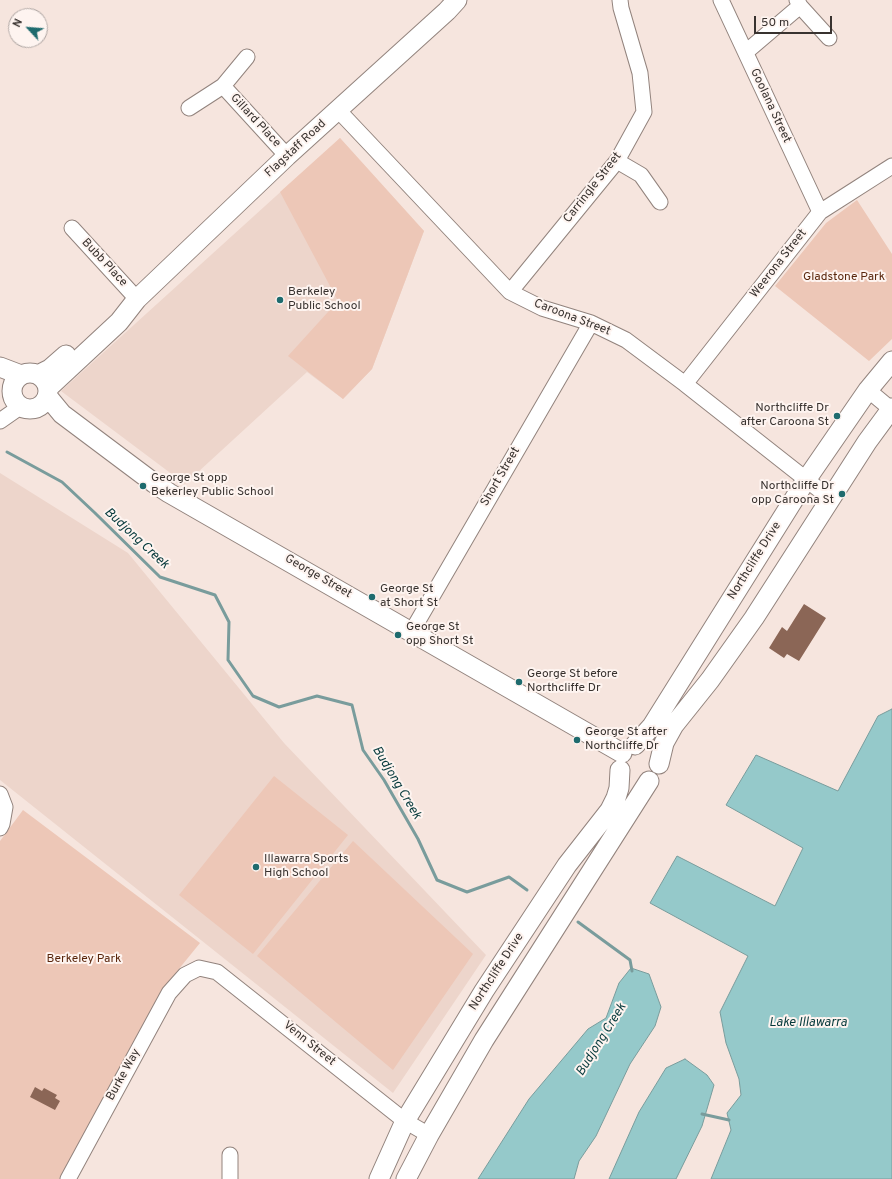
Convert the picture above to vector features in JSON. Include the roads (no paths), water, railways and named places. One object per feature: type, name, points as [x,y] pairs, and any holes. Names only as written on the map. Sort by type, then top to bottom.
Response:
[{"type":"main road","name":"Flagstaff Road","points":[[30,391],[50,369],[113,315],[137,299],[288,156],[447,11],[457,0]]},
{"type":"main road","name":"Northcliffe Drive","points":[[379,1179],[405,1122],[484,991],[562,872],[610,810],[619,788],[626,756],[652,726],[806,480],[868,390],[892,361]]},
{"type":"main road","name":"George Street","points":[[0,368],[164,490],[626,756]]},
{"type":"main road","points":[[406,1179],[429,1135],[484,1040],[648,781],[656,774],[664,743],[670,731],[710,680],[754,618],[867,442],[892,409]]},
{"type":"main road","points":[[648,781],[637,784],[623,775],[626,756],[646,746],[652,749],[658,758],[659,764]]},
{"type":"street","name":"Carringle Street","points":[[510,292],[617,161],[644,112],[640,73],[620,0]]},
{"type":"street","name":"Goolana Street","points":[[721,0],[820,212]]},
{"type":"street","points":[[746,52],[798,3],[829,38]]},
{"type":"street","name":"Gillard Place","points":[[189,108],[223,86],[246,57]]},
{"type":"street","name":"Gillard Place","points":[[223,86],[288,156]]},
{"type":"street","name":"Caroona Street","points":[[338,110],[510,292],[542,308],[591,323],[626,340],[685,384],[831,499]]},
{"type":"street","points":[[617,161],[641,175],[660,202]]},
{"type":"street","name":"Weerona Street","points":[[685,384],[820,212],[892,166]]},
{"type":"street","name":"Bubb Place","points":[[72,228],[137,299]]},
{"type":"street","name":"Short Street","points":[[412,632],[591,323]]},
{"type":"street","points":[[868,390],[892,409]]},
{"type":"street","points":[[2,419],[30,391]]},
{"type":"street","points":[[0,828],[2,824],[2,800]]},
{"type":"street","name":"Venn Street","points":[[185,975],[199,968],[217,972],[405,1122],[429,1135]]},
{"type":"street","name":"Burke Way","points":[[68,1179],[169,993],[185,975]]},
{"type":"street","points":[[230,1155],[230,1179]]},
{"type":"water","name":"Lake Illawarra","points":[[892,709],[892,1179],[711,1179],[731,1130],[727,1113],[741,1095],[739,1079],[726,1043],[720,1012],[748,956],[650,903],[677,856],[775,906],[803,848],[726,805],[756,755],[838,791],[878,716]]},
{"type":"water","points":[[631,968],[649,974],[661,1007],[655,1026],[630,1064],[596,1136],[579,1161],[574,1179],[478,1179],[529,1099],[588,1029],[606,1018],[619,983]]},
{"type":"water","points":[[685,1059],[707,1075],[714,1085],[702,1126],[676,1179],[609,1179],[639,1112],[666,1068]]},
{"type":"waterway","name":"Budjong Creek","points":[[7,452],[62,482],[160,577],[215,595],[229,622],[228,660],[253,696],[279,707],[317,696],[352,705],[363,750],[384,780],[418,839],[437,880],[467,892],[509,877],[527,890]]},
{"type":"waterway","name":"Budjong Creek","points":[[578,922],[630,960],[632,971]]},
{"type":"waterway","name":"Budjong Creek","points":[[702,1114],[729,1120]]},
{"type":"place","name":"Berkeley Public School","points":[[280,300]]},
{"type":"place","name":"Northcliffe Dr after Caroona St","points":[[837,416]]},
{"type":"place","name":"George St opp Bekerley Public School","points":[[143,486]]},
{"type":"place","name":"Northcliffe Dr opp Caroona St","points":[[842,494]]},
{"type":"place","name":"George St at Short St","points":[[372,597]]},
{"type":"place","name":"George St opp Short St","points":[[398,635]]},
{"type":"place","name":"George St before Northcliffe Dr","points":[[519,682]]},
{"type":"place","name":"George St after Northcliffe Dr","points":[[577,740]]},
{"type":"place","name":"Illawarra Sports High School","points":[[256,867]]},
{"type":"park label","name":"Gladstone Park","points":[[844,278]]},
{"type":"park label","name":"Berkeley Park","points":[[84,960]]}]
